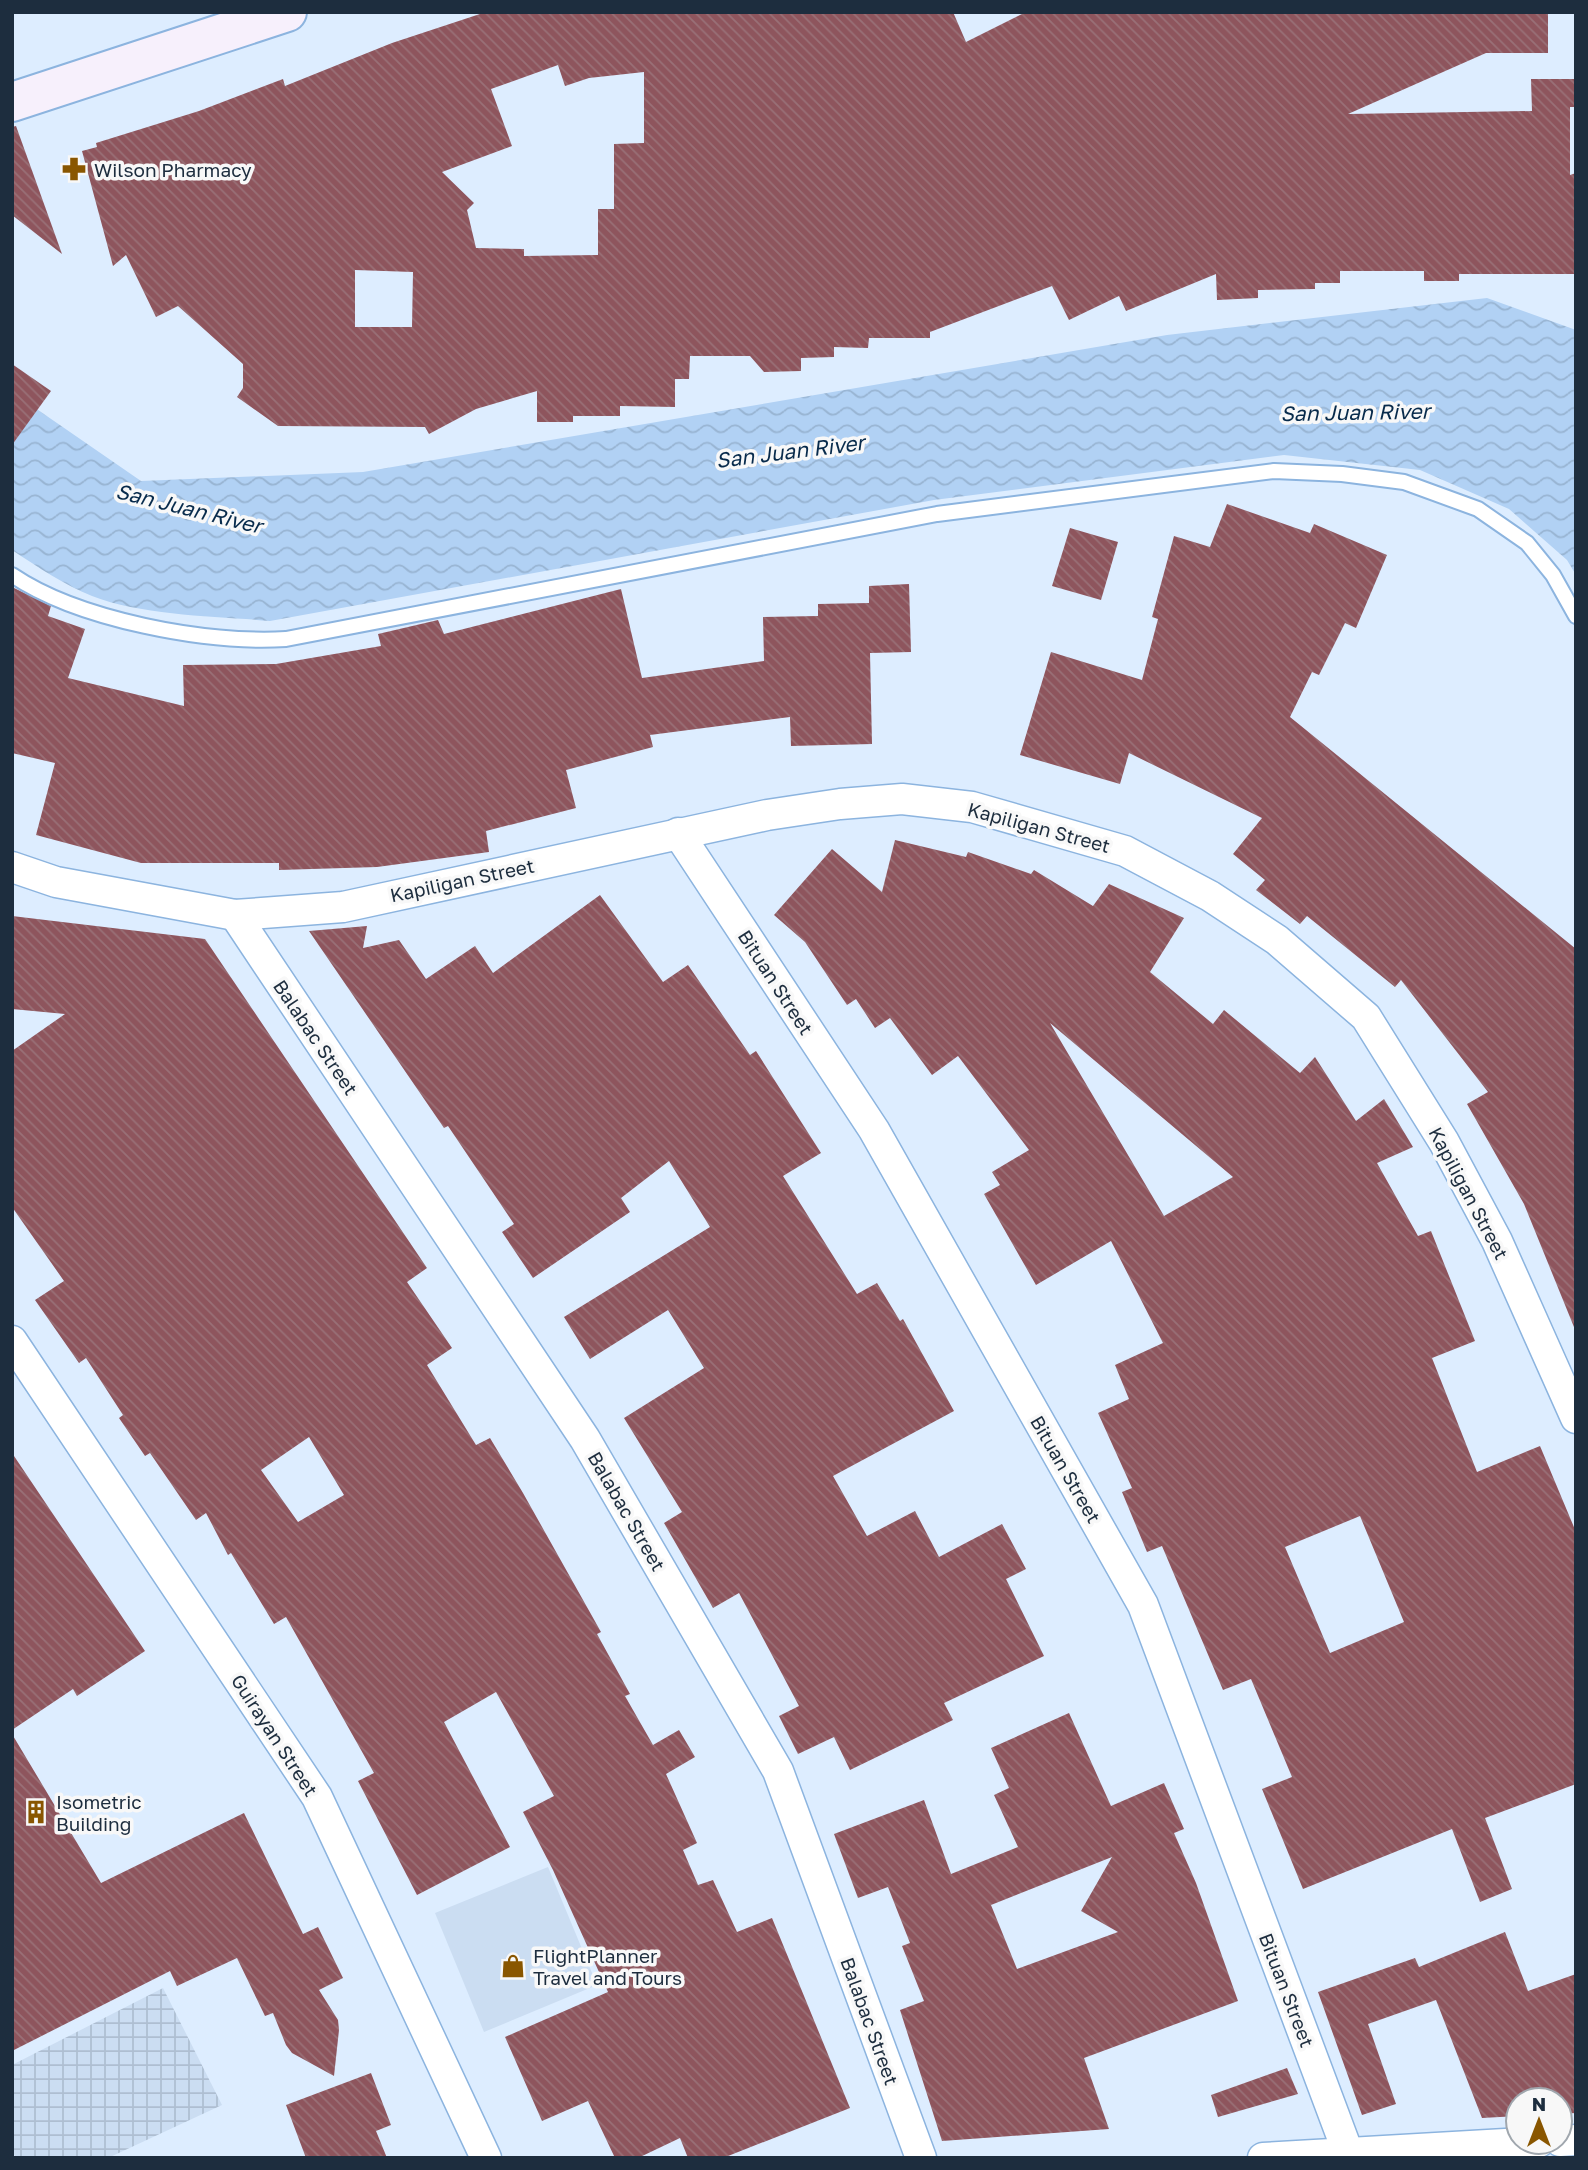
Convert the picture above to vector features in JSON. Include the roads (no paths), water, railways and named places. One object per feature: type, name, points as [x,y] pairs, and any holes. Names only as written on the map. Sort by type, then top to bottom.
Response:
[{"type":"main road","points":[[12,102],[287,12]]},
{"type":"street","name":"Kapiligan Street","points":[[12,867],[56,882],[235,915],[343,907],[678,833],[840,804],[902,799],[972,807],[1125,851],[1210,896],[1277,940],[1366,1017],[1444,1142],[1497,1241],[1576,1418]]},
{"type":"street","name":"Bituan Street","points":[[678,833],[874,1130],[1143,1605],[1349,2155]]},
{"type":"street","name":"Balabac Street","points":[[235,915],[585,1439],[778,1771],[921,2158]]},
{"type":"street","name":"Guirayan Street","points":[[12,1341],[317,1797],[486,2158]]},
{"type":"street","points":[[1263,2158],[1504,2144]]},
{"type":"lane","points":[[12,576],[90,614],[177,631],[266,640],[286,639],[937,514],[1274,471],[1342,474],[1404,482],[1478,509],[1527,542],[1553,575],[1576,616]]},
{"type":"water","name":"San Juan River","points":[[1487,298],[1576,330],[1576,575],[1567,560],[1509,509],[1420,470],[1284,455],[934,500],[270,621],[180,614],[112,603],[71,587],[12,550],[12,392],[141,481],[363,472],[1167,335]]},
{"type":"place","name":"Wilson Pharmacy","points":[[74,169]]},
{"type":"place","name":"Isometric Building","points":[[36,1812]]},
{"type":"place","name":"FlightPlanner Travel and Tours","points":[[513,1966]]}]
